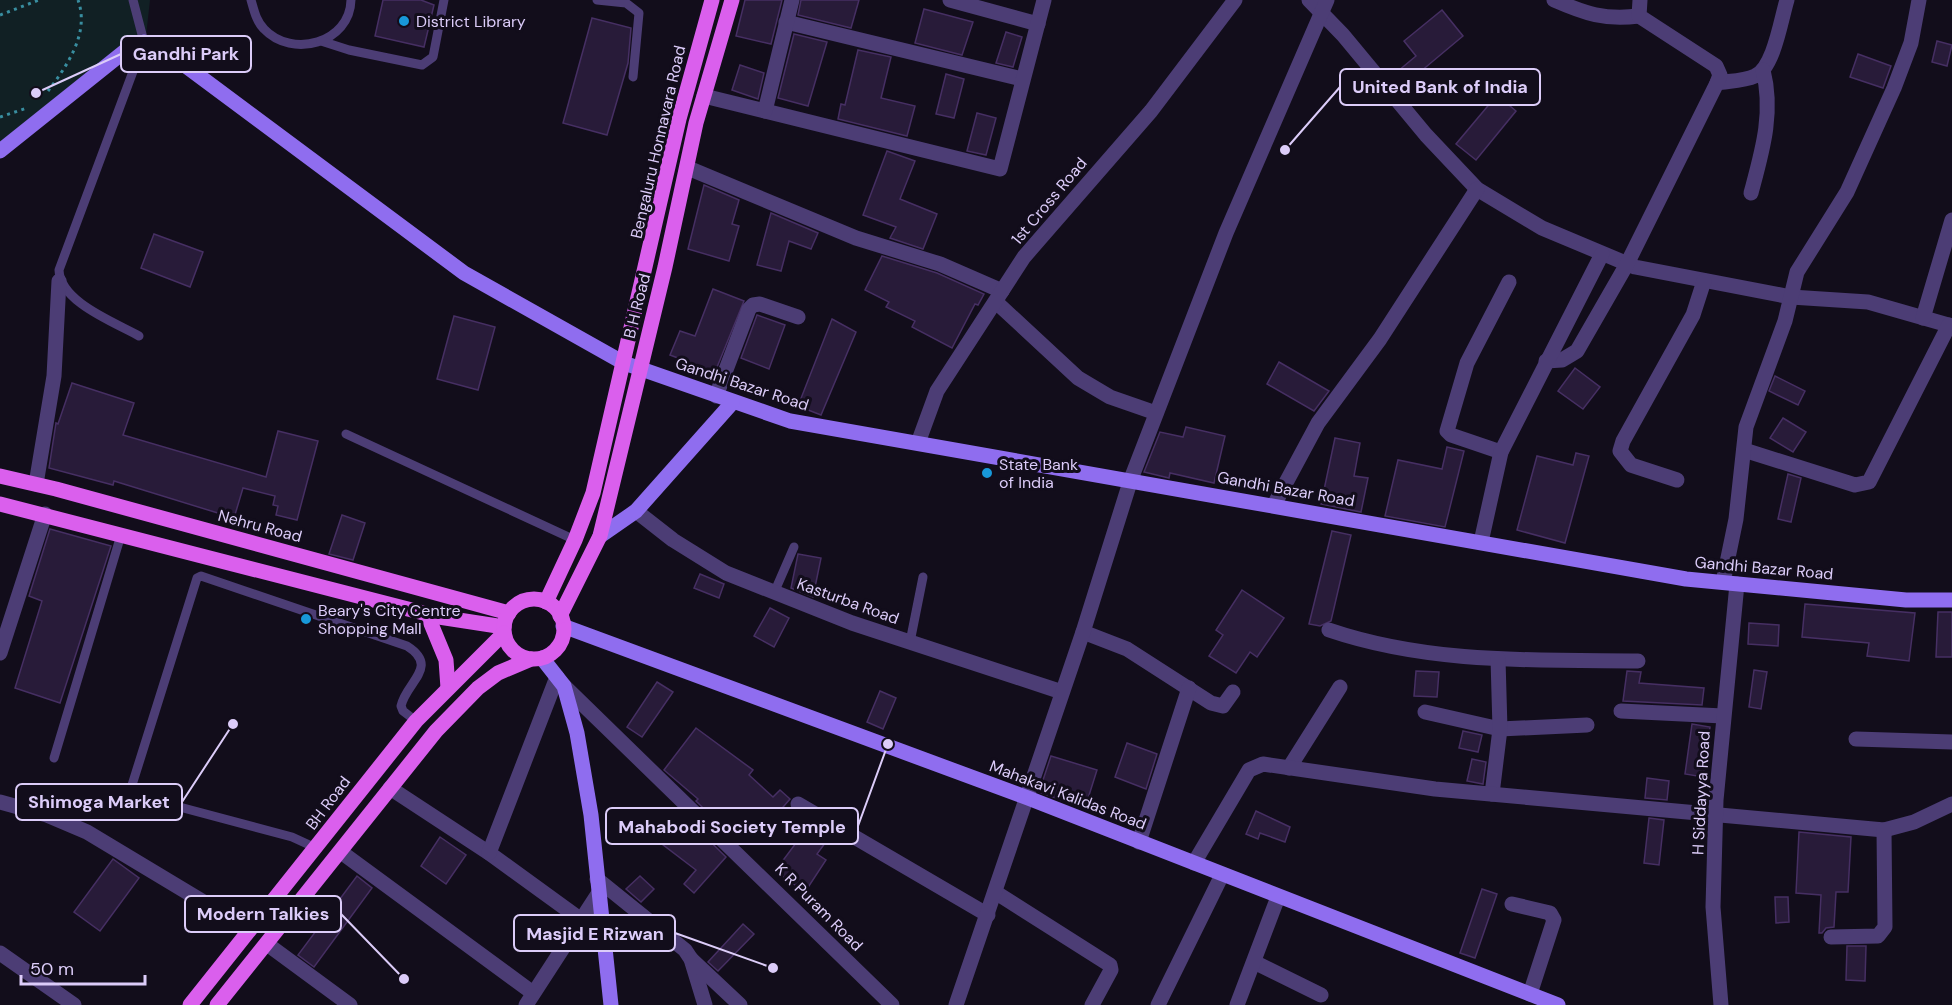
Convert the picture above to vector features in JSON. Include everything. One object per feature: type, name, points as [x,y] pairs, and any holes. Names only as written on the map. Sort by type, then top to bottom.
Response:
[{"type":"main road","name":"Bengaluru Honnavara Road","points":[[546,602],[575,540],[593,493],[679,119],[712,0]]},
{"type":"main road","name":"B H Road","points":[[562,621],[600,536],[704,96],[732,0]]},
{"type":"main road","name":"Nehru Road","points":[[0,476],[36,484],[506,624]]},
{"type":"main road","points":[[0,504],[427,614],[506,624]]},
{"type":"main road","points":[[217,1005],[436,730],[478,688],[498,674],[537,659],[559,646],[562,621],[546,602],[525,601],[506,624]]},
{"type":"main road","points":[[427,614],[446,660],[448,688]]},
{"type":"main road","points":[[506,624],[513,651],[537,659]]},
{"type":"main road","name":"BH Road","points":[[190,1005],[416,721],[506,624]]},
{"type":"street","points":[[765,111],[792,0]]},
{"type":"street","points":[[950,0],[1038,24]]},
{"type":"street","points":[[704,96],[1000,169],[1044,0]]},
{"type":"street","name":"1st Cross Road","points":[[918,443],[937,391],[1024,257],[1151,111],[1234,0]]},
{"type":"street","points":[[1309,0],[1324,6],[1426,135],[1477,189],[1542,228],[1627,264],[1791,297],[1868,302],[1950,326],[1869,482],[1855,485],[1744,450]]},
{"type":"street","points":[[1546,361],[1562,360],[1577,351],[1627,264],[1720,75],[1716,66],[1639,16],[1614,19],[1586,15],[1554,0]]},
{"type":"street","points":[[1639,16],[1640,0]]},
{"type":"street","points":[[1718,83],[1754,77],[1763,70],[1770,59],[1787,0]]},
{"type":"street","name":"H Siddayya Road","points":[[1721,1005],[1713,907],[1716,813],[1730,583],[1746,427],[1785,321],[1797,272],[1847,192],[1894,88],[1911,43],[1919,0]]},
{"type":"street","points":[[956,1005],[1028,798],[1131,479],[1226,233],[1324,6]]},
{"type":"street","points":[[786,22],[1022,79]]},
{"type":"street","points":[[0,151],[125,51],[144,42]]},
{"type":"street","name":"Gandhi Bazar Road","points":[[144,42],[171,55],[464,273],[624,363],[732,403],[790,421],[1131,479],[1686,579],[1906,600],[1952,600]]},
{"type":"street","points":[[1751,193],[1769,112],[1768,89],[1763,70]]},
{"type":"street","points":[[688,168],[856,238],[940,264],[999,296],[1078,378],[1110,397],[1156,413]]},
{"type":"street","points":[[1274,505],[1318,423],[1380,339],[1477,189]]},
{"type":"street","points":[[1923,318],[1952,220]]},
{"type":"street","points":[[1481,542],[1501,453],[1602,254]]},
{"type":"street","points":[[36,484],[54,376],[59,281]]},
{"type":"street","points":[[1677,480],[1631,465],[1620,451],[1623,441],[1693,315],[1704,281]]},
{"type":"street","points":[[1501,453],[1452,435],[1447,430],[1467,363],[1509,282]]},
{"type":"street","points":[[716,396],[749,309],[753,304],[760,304],[798,317]]},
{"type":"street","points":[[600,536],[636,511],[732,403]]},
{"type":"street","name":"Kasturba Road","points":[[636,511],[673,540],[726,573],[774,593],[910,642],[1062,692]]},
{"type":"street","points":[[0,653],[45,514]]},
{"type":"street","name":"Mahakavi Kalidas Road","points":[[562,621],[1028,798],[1558,1005]]},
{"type":"street","points":[[1329,630],[1402,651],[1498,659],[1638,661]]},
{"type":"street","points":[[1083,632],[1127,649],[1219,706],[1223,706],[1233,692]]},
{"type":"street","points":[[537,659],[561,682],[577,733],[586,784],[610,1005]]},
{"type":"street","points":[[1492,794],[1500,729],[1498,659]]},
{"type":"street","points":[[489,853],[561,682]]},
{"type":"street","name":"K R Puram Road","points":[[561,682],[892,1005]]},
{"type":"street","points":[[1289,768],[1341,687]]},
{"type":"street","points":[[1140,842],[1189,688]]},
{"type":"street","points":[[1621,711],[1723,716]]},
{"type":"street","points":[[1425,712],[1500,729],[1587,725]]},
{"type":"street","points":[[1856,739],[1952,742]]},
{"type":"street","points":[[1194,863],[1249,770],[1263,764],[1435,789],[1884,830],[1914,822],[1952,804]]},
{"type":"street","points":[[390,788],[489,853],[580,919]]},
{"type":"street","points":[[0,802],[47,815],[87,832],[250,930]]},
{"type":"street","points":[[798,804],[988,915]]},
{"type":"street","points":[[1831,937],[1878,936],[1885,927],[1884,830]]},
{"type":"street","points":[[341,852],[530,999],[598,886]]},
{"type":"street","points":[[1158,1005],[1222,874]]},
{"type":"street","points":[[598,886],[685,950],[691,959],[741,1005]]},
{"type":"street","points":[[995,892],[1110,965],[1111,970],[1092,1005]]},
{"type":"street","points":[[1237,1005],[1278,897]]},
{"type":"street","points":[[1512,904],[1550,913],[1554,920],[1530,994]]},
{"type":"street","points":[[267,944],[350,1005]]},
{"type":"street","points":[[0,953],[74,1005]]},
{"type":"street","points":[[691,959],[705,1005]]},
{"type":"street","points":[[1254,962],[1321,994]]},
{"type":"lane","points":[[133,0],[144,42],[59,270],[59,281],[66,291],[81,304],[139,336]]},
{"type":"lane","points":[[251,0],[258,22],[279,41],[306,46],[333,35],[348,15],[351,0]]},
{"type":"lane","points":[[321,41],[349,50],[422,65],[428,63],[433,57],[444,0]]},
{"type":"lane","points":[[597,0],[626,3],[639,13],[633,77]]},
{"type":"lane","points":[[346,434],[575,540]]},
{"type":"lane","points":[[54,758],[121,535]]},
{"type":"lane","points":[[774,593],[794,547]]},
{"type":"lane","points":[[316,848],[292,837],[142,797],[135,792],[132,785],[197,578],[201,576],[212,579],[416,651],[421,660],[421,669],[401,706],[416,721]]},
{"type":"lane","points":[[910,642],[922,577]]},
{"type":"path","points":[[0,15],[39,0]]},
{"type":"path","points":[[45,95],[68,65],[80,35],[78,0]]},
{"type":"path","points":[[0,117],[30,106]]},
{"type":"shaded area","points":[[0,0],[150,0],[146,36],[0,151]]},
{"type":"building","name":"District Library","points":[[383,0],[421,0],[434,5],[424,47],[375,36]]},
{"type":"building","points":[[745,0],[782,0],[771,44],[736,36]]},
{"type":"building","points":[[801,0],[859,0],[851,28],[798,15]]},
{"type":"building","points":[[924,9],[973,22],[962,55],[915,43]]},
{"type":"building","points":[[1442,10],[1463,36],[1402,87],[1392,76],[1416,56],[1404,41]]},
{"type":"building","points":[[592,18],[631,28],[628,63],[607,135],[563,123]]},
{"type":"building","points":[[1006,32],[1022,37],[1013,67],[996,63]]},
{"type":"building","points":[[794,34],[827,42],[808,106],[778,98]]},
{"type":"building","points":[[1937,41],[1952,45],[1947,66],[1932,62]]},
{"type":"building","points":[[858,50],[891,57],[881,98],[915,106],[907,136],[838,119],[841,104],[845,105]]},
{"type":"building","points":[[1858,54],[1891,66],[1883,88],[1850,77]]},
{"type":"building","points":[[740,65],[764,73],[758,99],[732,90]]},
{"type":"building","points":[[946,74],[964,79],[954,118],[936,114]]},
{"type":"building","points":[[1497,95],[1516,111],[1476,160],[1456,144]]},
{"type":"building","points":[[977,113],[996,118],[986,155],[967,151]]},
{"type":"building","points":[[887,151],[915,161],[900,199],[937,214],[923,249],[890,238],[896,227],[863,215]]},
{"type":"building","points":[[704,185],[739,200],[732,224],[739,226],[729,261],[688,249]]},
{"type":"building","points":[[771,213],[818,233],[811,249],[789,241],[781,271],[757,265]]},
{"type":"building","points":[[154,234],[203,252],[190,287],[141,268]]},
{"type":"building","points":[[882,256],[937,273],[984,294],[978,305],[975,304],[952,348],[912,327],[915,321],[886,307],[889,302],[865,290]]},
{"type":"building","points":[[713,289],[744,301],[715,372],[670,355],[680,331],[695,336]]},
{"type":"building","points":[[757,315],[785,325],[769,369],[741,358]]},
{"type":"building","points":[[454,316],[495,327],[478,390],[437,379]]},
{"type":"building","points":[[832,319],[856,332],[821,415],[798,406]]},
{"type":"building","points":[[1279,362],[1329,391],[1314,411],[1267,384]]},
{"type":"building","points":[[1575,368],[1600,387],[1583,409],[1558,391]]},
{"type":"building","points":[[1775,376],[1805,391],[1798,405],[1769,391]]},
{"type":"building","points":[[72,383],[134,403],[123,435],[266,477],[278,431],[318,441],[297,520],[276,515],[278,506],[273,505],[275,496],[243,488],[234,518],[114,481],[113,485],[49,468],[56,423],[58,424]]},
{"type":"building","points":[[1783,418],[1806,432],[1793,452],[1770,438]]},
{"type":"building","points":[[1186,427],[1225,436],[1214,483],[1170,473],[1169,478],[1144,472],[1160,432],[1183,437]]},
{"type":"building","points":[[1335,438],[1360,443],[1354,476],[1368,478],[1361,512],[1321,504]]},
{"type":"building","points":[[1447,447],[1464,451],[1445,527],[1385,516],[1398,460],[1442,469]]},
{"type":"building","points":[[1576,453],[1589,456],[1565,543],[1517,530],[1537,456],[1573,465]]},
{"type":"building","points":[[1788,474],[1801,478],[1791,522],[1778,519]]},
{"type":"building","points":[[342,515],[365,523],[353,560],[329,554]]},
{"type":"building","points":[[50,529],[111,546],[60,703],[15,688],[42,601],[29,596]]},
{"type":"building","points":[[1332,531],[1351,535],[1331,621],[1320,626],[1309,624]]},
{"type":"building","points":[[798,554],[821,558],[813,597],[791,588]]},
{"type":"building","points":[[700,574],[724,584],[719,598],[694,588]]},
{"type":"building","points":[[1242,590],[1284,618],[1257,657],[1250,652],[1236,673],[1209,656],[1223,635],[1216,630]]},
{"type":"building","points":[[1805,604],[1915,613],[1909,661],[1867,656],[1869,643],[1802,637]]},
{"type":"building","points":[[770,608],[789,618],[774,647],[754,636]]},
{"type":"building","points":[[1938,612],[1952,612],[1952,657],[1936,657]]},
{"type":"building","points":[[1749,623],[1779,625],[1778,646],[1748,644]]},
{"type":"building","points":[[1754,670],[1767,672],[1761,709],[1749,707]]},
{"type":"building","points":[[1416,671],[1439,672],[1437,697],[1414,696]]},
{"type":"building","points":[[1627,671],[1641,672],[1639,683],[1704,688],[1702,705],[1623,701]]},
{"type":"building","points":[[657,682],[673,692],[642,737],[627,727]]},
{"type":"building","points":[[880,691],[896,698],[883,729],[867,722]]},
{"type":"building","points":[[1692,724],[1710,727],[1703,777],[1685,774]]},
{"type":"building","points":[[696,728],[753,770],[749,775],[773,797],[780,790],[790,799],[752,843],[744,837],[739,843],[696,801],[698,799],[664,770]]},
{"type":"building","points":[[1463,731],[1482,735],[1478,752],[1459,748]]},
{"type":"building","points":[[1127,743],[1157,754],[1146,789],[1115,777]]},
{"type":"building","points":[[1051,756],[1097,770],[1085,808],[1039,792]]},
{"type":"building","points":[[1472,759],[1486,762],[1483,784],[1467,781]]},
{"type":"building","points":[[1647,778],[1669,781],[1667,800],[1645,798]]},
{"type":"building","points":[[1256,811],[1290,827],[1285,842],[1260,833],[1258,839],[1246,834]]},
{"type":"building","points":[[684,816],[726,857],[694,893],[684,884],[696,870],[662,844]]},
{"type":"building","points":[[1649,818],[1664,820],[1659,865],[1644,863]]},
{"type":"building","points":[[811,823],[831,835],[817,854],[826,860],[805,892],[775,871]]},
{"type":"building","points":[[1799,832],[1851,837],[1848,892],[1836,892],[1834,927],[1826,928],[1822,933],[1819,933],[1821,895],[1796,893]]},
{"type":"building","points":[[440,837],[466,855],[446,884],[421,866]]},
{"type":"building","points":[[113,859],[139,878],[100,931],[74,912]]},
{"type":"building","points":[[357,876],[372,888],[314,967],[298,955]]},
{"type":"building","points":[[640,876],[654,889],[641,902],[626,889]]},
{"type":"building","points":[[1482,889],[1497,894],[1475,958],[1460,953]]},
{"type":"building","points":[[1775,897],[1788,897],[1789,922],[1776,923]]},
{"type":"building","points":[[743,924],[754,934],[718,971],[708,962]]},
{"type":"building","points":[[1847,946],[1866,946],[1865,981],[1846,980]]},
{"type":"place","name":"District Library","points":[[404,21]]},
{"type":"place","name":"Gandhi Park","points":[[36,93]]},
{"type":"place","name":"United Bank of India","points":[[1285,150]]},
{"type":"place","name":"State Bank of India","points":[[987,473]]},
{"type":"place","name":"Beary's City Centre Shopping Mall","points":[[306,619]]},
{"type":"place","name":"Shimoga Market","points":[[233,724]]},
{"type":"place","name":"Mahabodi Society Temple","points":[[888,744]]},
{"type":"place","name":"Masjid E Rizwan","points":[[773,968]]},
{"type":"place","name":"Modern Talkies","points":[[404,979]]}]
